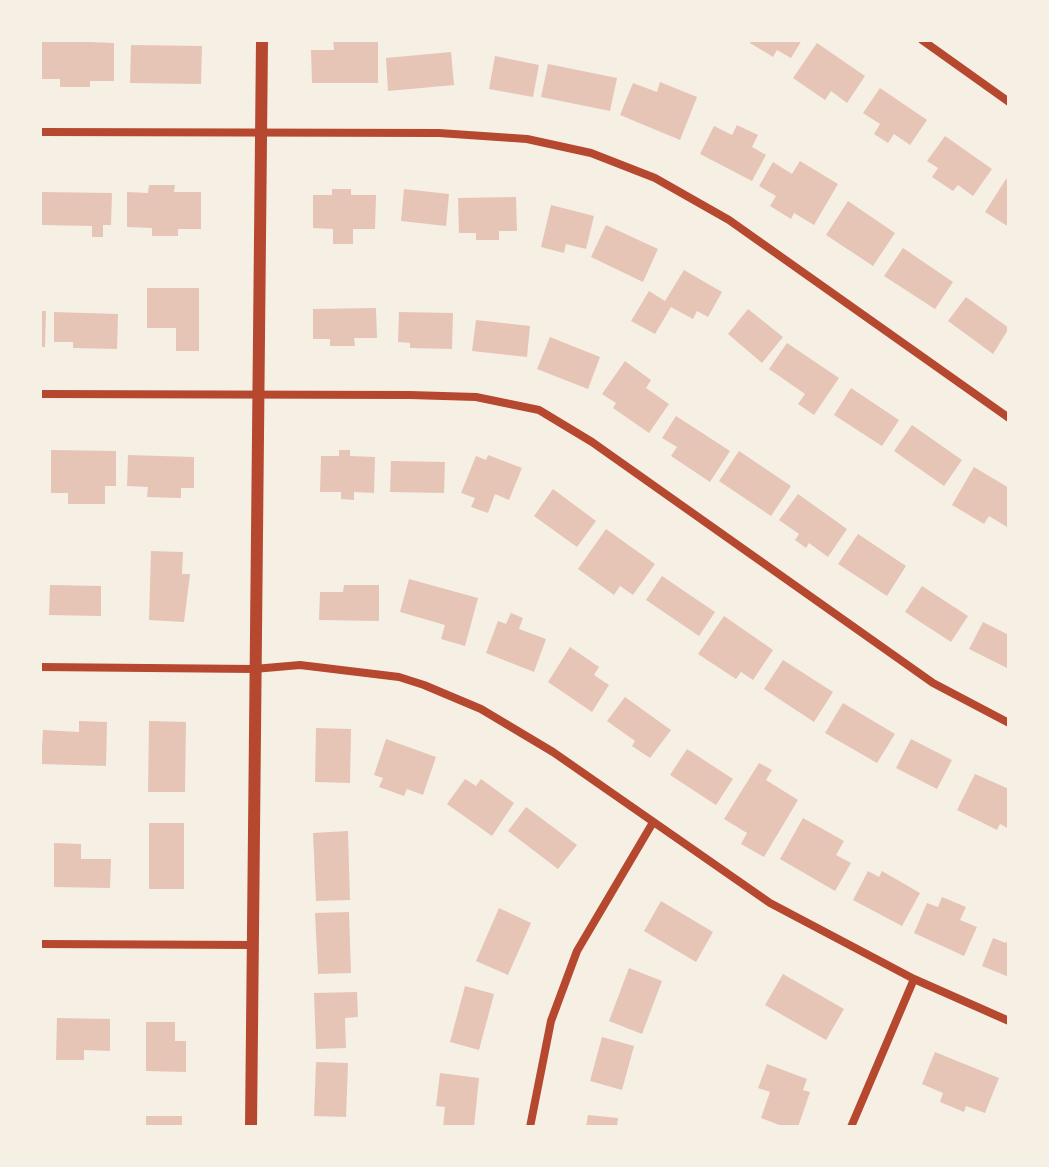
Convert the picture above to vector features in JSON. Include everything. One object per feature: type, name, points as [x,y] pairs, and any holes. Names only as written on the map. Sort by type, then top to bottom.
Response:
[{"type":"street","points":[[251,1127],[262,40]]},
{"type":"street","points":[[922,40],[1009,102]]},
{"type":"street","points":[[40,132],[493,135],[591,153],[655,178],[729,220],[1009,418]]},
{"type":"street","points":[[40,394],[476,397],[539,410],[592,442],[933,683],[1009,723]]},
{"type":"street","points":[[40,667],[254,669],[300,665],[343,668],[424,685],[510,725],[770,903],[914,979],[1009,1021]]},
{"type":"street","points":[[530,1127],[551,1021],[577,951],[652,824]]},
{"type":"street","points":[[40,944],[255,945]]},
{"type":"street","points":[[851,1127],[914,979]]},
{"type":"building","points":[[40,40],[114,43],[114,81],[90,81],[90,87],[60,87],[60,79],[40,79]]},
{"type":"building","points":[[333,40],[378,40],[378,83],[312,83],[311,50],[334,50]]},
{"type":"building","points":[[752,40],[802,40],[791,58],[777,50],[773,57],[750,43]]},
{"type":"building","points":[[817,43],[865,76],[847,103],[831,91],[825,100],[793,78]]},
{"type":"building","points":[[131,45],[202,46],[201,84],[130,83]]},
{"type":"building","points":[[451,52],[454,85],[388,91],[386,58]]},
{"type":"building","points":[[495,56],[539,65],[533,97],[489,89]]},
{"type":"building","points":[[548,64],[617,78],[610,111],[541,97]]},
{"type":"building","points":[[660,82],[697,97],[680,140],[620,115],[633,83],[657,92]]},
{"type":"building","points":[[880,88],[927,120],[910,145],[894,134],[888,143],[874,134],[880,124],[863,113]]},
{"type":"building","points":[[737,125],[758,135],[752,147],[766,155],[752,181],[700,154],[714,126],[732,135]]},
{"type":"building","points":[[945,136],[992,169],[973,196],[958,185],[953,191],[932,177],[938,168],[927,161]]},
{"type":"building","points":[[800,161],[838,184],[814,225],[794,213],[791,219],[770,206],[776,196],[759,186],[773,162],[792,174]]},
{"type":"building","points":[[1006,179],[1009,181],[1009,227],[985,212]]},
{"type":"building","points":[[149,185],[175,185],[174,192],[201,192],[201,229],[178,229],[178,236],[152,236],[152,228],[127,227],[127,192],[148,193]]},
{"type":"building","points":[[332,189],[351,189],[351,195],[376,195],[375,229],[353,229],[353,244],[333,244],[333,229],[313,228],[313,195],[332,195]]},
{"type":"building","points":[[404,189],[449,194],[446,226],[401,221]]},
{"type":"building","points":[[42,192],[112,193],[111,225],[103,225],[103,237],[92,237],[92,226],[42,225]]},
{"type":"building","points":[[516,197],[517,231],[499,231],[499,240],[476,240],[476,233],[459,233],[458,198]]},
{"type":"building","points":[[848,201],[895,233],[873,266],[826,235]]},
{"type":"building","points":[[551,205],[594,216],[586,249],[566,244],[564,253],[541,247]]},
{"type":"building","points":[[606,225],[658,249],[643,282],[591,257]]},
{"type":"building","points":[[903,248],[953,282],[935,309],[884,276]]},
{"type":"building","points":[[684,270],[722,292],[708,317],[697,311],[693,319],[671,307],[655,334],[631,321],[649,291],[665,301]]},
{"type":"building","points":[[147,288],[199,288],[199,351],[176,351],[176,328],[147,328]]},
{"type":"building","points":[[966,297],[1009,328],[993,354],[948,321]]},
{"type":"building","points":[[376,308],[377,338],[354,338],[355,346],[330,346],[330,339],[313,339],[313,309]]},
{"type":"building","points":[[748,309],[783,337],[762,363],[728,334]]},
{"type":"building","points":[[40,311],[46,311],[45,347],[40,347]]},
{"type":"building","points":[[54,312],[118,314],[117,349],[73,348],[73,342],[54,342]]},
{"type":"building","points":[[399,312],[453,313],[452,349],[410,348],[410,343],[398,342]]},
{"type":"building","points":[[476,320],[530,326],[527,357],[472,351]]},
{"type":"building","points":[[550,337],[600,357],[588,389],[537,369]]},
{"type":"building","points":[[787,343],[839,378],[814,415],[798,404],[805,394],[769,369]]},
{"type":"building","points":[[625,361],[651,380],[646,388],[669,404],[649,433],[613,408],[616,403],[602,394]]},
{"type":"building","points":[[851,388],[899,420],[882,446],[834,415]]},
{"type":"building","points":[[676,416],[730,451],[710,482],[671,456],[677,447],[662,438]]},
{"type":"building","points":[[912,425],[962,460],[944,486],[894,451]]},
{"type":"building","points":[[51,450],[116,451],[116,486],[105,486],[105,504],[68,504],[68,493],[51,493]]},
{"type":"building","points":[[339,450],[350,450],[350,456],[375,457],[374,493],[354,492],[354,500],[341,499],[341,492],[320,492],[321,456],[339,456]]},
{"type":"building","points":[[739,451],[791,486],[771,516],[719,481]]},
{"type":"building","points":[[128,455],[194,457],[194,488],[181,488],[181,498],[147,497],[148,487],[127,486]]},
{"type":"building","points":[[488,455],[522,468],[509,500],[495,494],[488,513],[471,507],[475,498],[461,493],[476,456],[486,460]]},
{"type":"building","points":[[391,461],[445,462],[444,493],[390,492]]},
{"type":"building","points":[[974,467],[1009,488],[1007,527],[989,516],[984,524],[952,505]]},
{"type":"building","points":[[553,489],[596,521],[577,547],[534,516]]},
{"type":"building","points":[[798,494],[847,529],[828,557],[809,543],[806,548],[795,540],[799,534],[779,520]]},
{"type":"building","points":[[606,529],[655,564],[633,595],[620,586],[614,595],[578,569]]},
{"type":"building","points":[[858,534],[906,566],[887,596],[838,564]]},
{"type":"building","points":[[151,551],[183,552],[182,574],[190,574],[184,622],[149,620]]},
{"type":"building","points":[[662,576],[715,612],[699,636],[646,600]]},
{"type":"building","points":[[409,579],[478,598],[465,646],[441,639],[445,625],[400,612]]},
{"type":"building","points":[[50,585],[101,586],[101,616],[49,615]]},
{"type":"building","points":[[344,585],[379,585],[379,621],[319,620],[320,592],[343,592]]},
{"type":"building","points":[[922,586],[968,616],[951,642],[905,612]]},
{"type":"building","points":[[511,613],[523,618],[519,629],[546,639],[534,672],[486,653],[498,621],[506,624]]},
{"type":"building","points":[[724,616],[773,650],[753,680],[741,672],[736,679],[698,654]]},
{"type":"building","points":[[983,622],[1009,635],[1009,669],[969,649]]},
{"type":"building","points":[[570,647],[599,667],[594,675],[609,685],[592,712],[548,682]]},
{"type":"building","points":[[783,660],[833,692],[814,722],[764,689]]},
{"type":"building","points":[[625,697],[671,730],[650,758],[632,746],[635,741],[607,721]]},
{"type":"building","points":[[843,703],[895,734],[877,763],[825,733]]},
{"type":"building","points":[[79,721],[107,722],[106,766],[41,764],[43,730],[79,732]]},
{"type":"building","points":[[149,721],[186,722],[185,792],[148,792]]},
{"type":"building","points":[[316,728],[351,729],[350,783],[315,782]]},
{"type":"building","points":[[386,739],[436,757],[423,795],[407,789],[404,796],[379,787],[383,778],[374,775]]},
{"type":"building","points":[[911,739],[952,760],[937,789],[896,768]]},
{"type":"building","points":[[687,749],[733,779],[716,805],[670,775]]},
{"type":"building","points":[[759,763],[772,770],[766,780],[798,800],[764,857],[741,844],[747,833],[724,819]]},
{"type":"building","points":[[975,774],[1009,789],[1009,829],[1000,824],[997,830],[957,810]]},
{"type":"building","points":[[465,779],[476,786],[481,779],[514,803],[492,836],[447,804]]},
{"type":"building","points":[[526,807],[577,845],[558,869],[508,831]]},
{"type":"building","points":[[803,818],[844,841],[836,855],[851,863],[835,891],[780,859]]},
{"type":"building","points":[[149,823],[184,823],[184,889],[149,889]]},
{"type":"building","points":[[348,831],[350,900],[316,901],[313,833]]},
{"type":"building","points":[[54,843],[81,844],[81,859],[111,859],[110,888],[54,887]]},
{"type":"building","points":[[868,871],[879,877],[882,871],[920,893],[902,926],[853,900]]},
{"type":"building","points":[[942,897],[966,907],[960,920],[977,927],[964,956],[914,933],[927,903],[938,907]]},
{"type":"building","points":[[661,901],[713,932],[696,962],[644,931]]},
{"type":"building","points":[[499,908],[531,923],[508,975],[476,961]]},
{"type":"building","points":[[349,912],[351,973],[318,974],[315,913]]},
{"type":"building","points":[[1009,934],[1009,977],[982,966],[993,938],[1006,943]]},
{"type":"building","points":[[629,968],[662,981],[642,1034],[609,1021]]},
{"type":"building","points":[[783,974],[844,1009],[826,1040],[765,1005]]},
{"type":"building","points":[[465,986],[494,994],[479,1050],[450,1042]]},
{"type":"building","points":[[357,992],[358,1017],[345,1018],[346,1048],[316,1049],[314,993]]},
{"type":"building","points":[[57,1018],[110,1019],[110,1051],[84,1050],[84,1060],[56,1060]]},
{"type":"building","points":[[146,1022],[175,1022],[175,1041],[186,1041],[186,1072],[146,1071]]},
{"type":"building","points":[[602,1037],[634,1046],[622,1090],[590,1081]]},
{"type":"building","points":[[935,1052],[999,1078],[985,1113],[966,1106],[964,1112],[940,1102],[943,1093],[922,1084]]},
{"type":"building","points":[[316,1062],[348,1063],[346,1117],[314,1116]]},
{"type":"building","points":[[767,1064],[807,1079],[803,1090],[810,1092],[798,1127],[785,1127],[761,1118],[770,1092],[758,1088]]},
{"type":"building","points":[[440,1073],[479,1078],[474,1127],[443,1127],[445,1107],[436,1106]]},
{"type":"building","points":[[588,1115],[618,1118],[617,1127],[586,1127]]},
{"type":"building","points":[[146,1116],[182,1116],[182,1127],[146,1127]]}]
